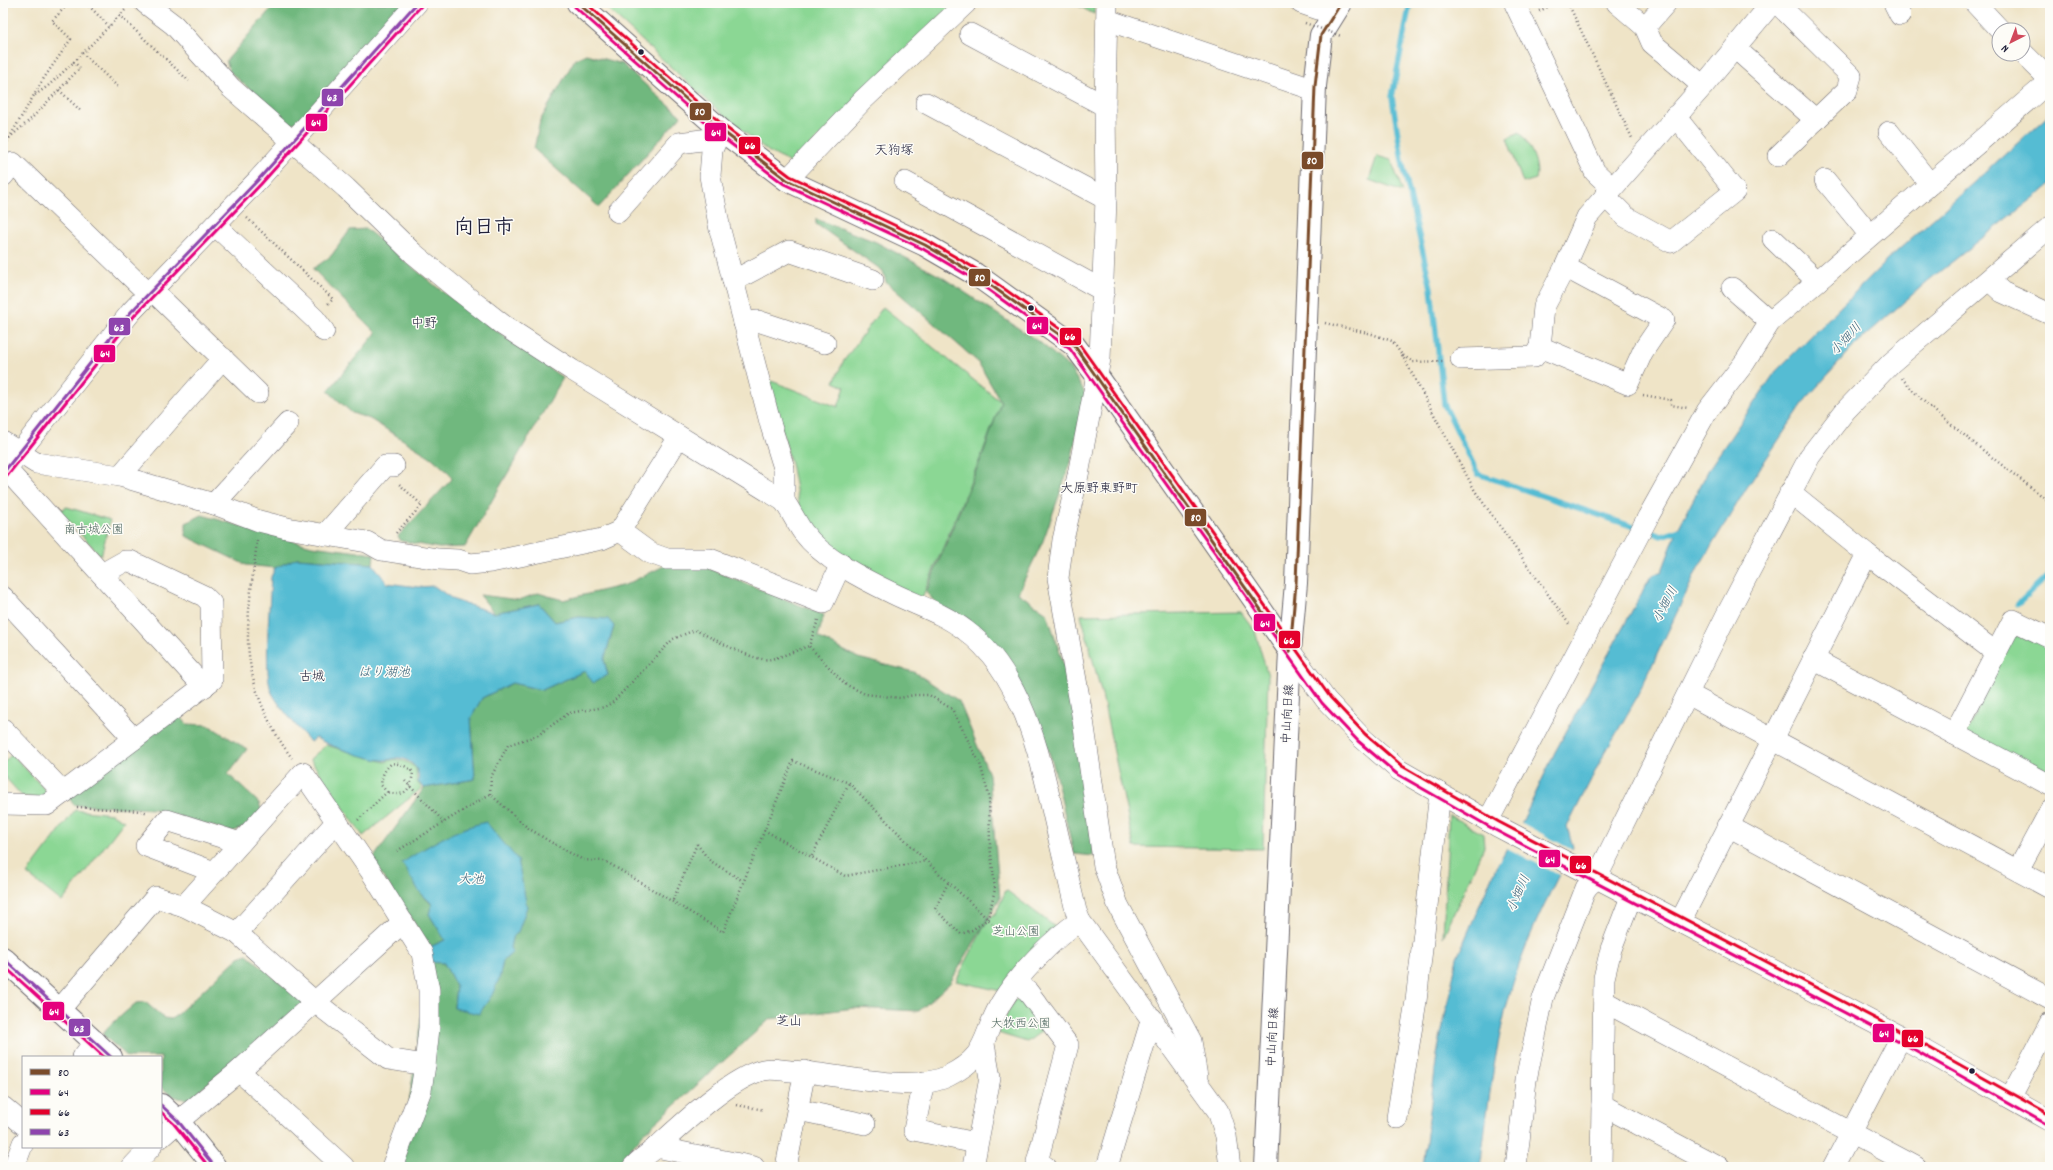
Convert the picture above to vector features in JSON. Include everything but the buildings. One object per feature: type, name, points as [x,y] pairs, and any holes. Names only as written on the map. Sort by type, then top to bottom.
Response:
[{"type":"main road","points":[[578,3],[719,134],[787,180],[925,245],[975,274],[1074,345],[1290,651]]},
{"type":"main road","name":"中山向日線","points":[[1266,1167],[1290,651],[1296,583],[1315,86],[1321,35],[1337,9]]},
{"type":"main road","points":[[3,958],[60,1010],[89,1049],[109,1056]]},
{"type":"main road","points":[[162,1106],[178,1121],[215,1167]]},
{"type":"street","points":[[145,3],[174,25],[231,88],[346,188],[413,253],[492,316],[572,370],[784,501],[804,533],[823,553],[892,593],[936,613],[965,630],[986,651],[1000,668],[1024,711],[1052,804],[1076,911],[1080,921],[1097,947],[1152,1018],[1218,1111],[1226,1136],[1230,1167]]},
{"type":"street","points":[[8,459],[132,312],[293,142],[417,3]]},
{"type":"street","points":[[787,180],[862,100],[966,3]]},
{"type":"street","points":[[1302,3],[1337,9]]},
{"type":"street","points":[[1617,3],[1645,28],[1652,43],[1703,86]]},
{"type":"street","points":[[1645,28],[1666,3]]},
{"type":"street","points":[[1975,3],[1993,22]]},
{"type":"street","points":[[1515,4],[1595,172],[1626,217],[1671,242],[1736,191],[1675,116]]},
{"type":"street","points":[[1453,360],[1534,357],[1540,347],[1544,307],[1565,267],[1587,217],[1703,86],[1768,5],[1851,76],[1847,90],[1778,156]]},
{"type":"street","points":[[1198,1083],[1191,1041],[1118,905],[1104,866],[1083,720],[1058,578],[1063,540],[1098,377],[1104,291],[1107,12],[1306,87],[1315,86]]},
{"type":"street","points":[[970,34],[1105,106]]},
{"type":"street","points":[[1735,48],[1816,120]]},
{"type":"street","points":[[1492,824],[1584,638],[1707,411],[1745,362],[1770,322],[2050,81],[2031,61]]},
{"type":"street","points":[[926,103],[1106,198]]},
{"type":"street","points":[[1889,132],[1930,184]]},
{"type":"street","points":[[618,212],[679,143],[719,134]]},
{"type":"street","points":[[719,134],[712,150],[710,176],[720,230],[784,468],[784,501]]},
{"type":"street","points":[[3,176],[13,163],[150,292],[223,358],[258,393]]},
{"type":"street","points":[[1825,180],[1870,235]]},
{"type":"street","points":[[905,182],[1104,291]]},
{"type":"street","points":[[215,225],[320,325]]},
{"type":"street","points":[[1516,1167],[1526,1080],[1543,998],[1586,888],[1590,874],[1688,694],[1790,492],[1810,456],[1836,422],[1891,363],[2050,228]]},
{"type":"street","points":[[1773,239],[1817,281]]},
{"type":"street","points":[[733,281],[789,251],[873,280]]},
{"type":"street","points":[[1540,347],[1628,384],[1643,351],[1664,320],[1565,267]]},
{"type":"street","points":[[1989,280],[2002,292],[2050,314]]},
{"type":"street","points":[[1732,288],[1770,322]]},
{"type":"street","points":[[744,323],[758,321],[825,343]]},
{"type":"street","points":[[120,476],[223,358]]},
{"type":"street","points":[[214,504],[288,423]]},
{"type":"street","points":[[8,459],[120,476],[214,504],[259,521],[325,536],[367,542],[381,550],[438,559],[458,560],[470,564],[490,562],[602,539],[620,531],[679,437]]},
{"type":"street","points":[[8,459],[102,574],[204,687]]},
{"type":"street","points":[[325,536],[390,466]]},
{"type":"street","points":[[1790,492],[1867,554],[1995,652]]},
{"type":"street","points":[[620,531],[650,553],[668,560],[710,559],[823,603],[841,564]]},
{"type":"street","points":[[1680,922],[1867,554]]},
{"type":"street","points":[[3,804],[47,805],[212,680],[211,603],[204,596],[130,562],[125,561],[102,574]]},
{"type":"street","points":[[3,597],[134,739]]},
{"type":"street","points":[[1954,734],[1995,652],[2013,620],[2050,638]]},
{"type":"street","points":[[1290,651],[1326,700],[1362,738],[1399,770],[1492,824],[1901,1037],[2050,1120]]},
{"type":"street","points":[[1813,659],[2050,785]]},
{"type":"street","points":[[1688,694],[2050,888]]},
{"type":"street","points":[[3,729],[64,793]]},
{"type":"street","points":[[184,906],[304,773],[341,827],[422,953],[429,990],[429,1028],[425,1065],[420,1090],[392,1167]]},
{"type":"street","points":[[1397,1118],[1416,1001],[1440,793]]},
{"type":"street","points":[[2018,870],[2050,811]]},
{"type":"street","points":[[214,872],[146,846],[167,820],[240,843]]},
{"type":"street","points":[[1728,826],[2050,999]]},
{"type":"street","points":[[237,933],[341,827]]},
{"type":"street","points":[[1601,1167],[1606,966],[1611,949],[1632,896]]},
{"type":"street","points":[[60,1010],[156,897],[184,906],[237,933],[315,1002],[388,1059],[425,1065]]},
{"type":"street","points":[[633,1167],[713,1100],[748,1076],[764,1070],[805,1071],[875,1082],[924,1082],[947,1077],[959,1070],[975,1057],[984,1044],[1001,1004],[1016,983],[1066,929],[1080,921]]},
{"type":"street","points":[[162,1137],[178,1121],[239,1072],[403,922]]},
{"type":"street","points":[[1016,983],[1028,992],[1068,1045],[1037,1162],[1046,1167]]},
{"type":"street","points":[[1604,1002],[1916,1167]]},
{"type":"street","points":[[1107,1167],[1152,1018]]},
{"type":"street","points":[[2011,1097],[2050,1023]]},
{"type":"street","points":[[1833,1167],[1901,1037]]},
{"type":"street","points":[[973,1167],[976,1143],[990,1078],[984,1044]]},
{"type":"street","points":[[786,1167],[805,1071]]},
{"type":"street","points":[[239,1072],[344,1167]]},
{"type":"street","points":[[924,1082],[914,1130],[976,1143]]},
{"type":"street","points":[[1602,1106],[1720,1167]]},
{"type":"street","points":[[3,1107],[22,1123]]},
{"type":"street","points":[[798,1110],[865,1124]]},
{"type":"street","points":[[14,1167],[22,1146]]},
{"type":"street","points":[[656,1147],[754,1167]]},
{"type":"street","points":[[132,1167],[150,1148]]},
{"type":"path","points":[[3,149],[33,96],[71,40],[52,20],[69,3]]},
{"type":"path","points":[[86,3],[109,26]]},
{"type":"path","points":[[1568,3],[1640,156]]},
{"type":"path","points":[[33,96],[48,86],[74,62],[120,15],[189,81]]},
{"type":"path","points":[[1305,23],[1341,36]]},
{"type":"path","points":[[82,53],[119,88]]},
{"type":"path","points":[[9,138],[31,119],[80,68],[74,62]]},
{"type":"path","points":[[59,90],[81,111]]},
{"type":"path","points":[[252,223],[333,299],[320,325]]},
{"type":"path","points":[[1320,322],[1372,334],[1392,341],[1402,355],[1475,491],[1576,634],[1584,638]]},
{"type":"path","points":[[1402,355],[1413,362],[1453,360]]},
{"type":"path","points":[[1891,363],[1915,393],[2013,475],[2050,502]]},
{"type":"path","points":[[1628,384],[1633,393],[1672,400],[1671,405],[1707,411]]},
{"type":"path","points":[[381,550],[422,505],[396,480],[390,466]]},
{"type":"path","points":[[259,521],[249,609],[248,636],[253,675],[266,716],[280,742],[304,773]]},
{"type":"path","points":[[809,646],[823,603]]},
{"type":"path","points":[[490,794],[491,777],[508,745],[538,735],[569,713],[605,707],[612,703],[673,639],[694,630],[720,641],[743,654],[770,660],[809,646]]},
{"type":"path","points":[[809,646],[845,684],[865,694],[900,698],[914,695],[929,695],[952,709],[980,764],[988,796],[990,845],[995,889],[988,919],[972,930],[961,934],[936,910],[948,883]]},
{"type":"path","points":[[490,794],[528,828],[549,841],[583,860],[605,861],[673,900],[723,932],[793,761],[849,783],[948,883],[994,925]]},
{"type":"path","points":[[392,763],[400,764],[409,768],[413,772],[411,786],[405,792],[397,795],[387,792],[381,785],[382,777],[385,769],[392,763]]},
{"type":"path","points":[[405,781],[444,822]]},
{"type":"path","points":[[812,856],[849,783]]},
{"type":"path","points":[[341,827],[387,792]]},
{"type":"path","points":[[397,851],[490,794]]},
{"type":"path","points":[[47,805],[142,811],[167,820]]},
{"type":"path","points":[[764,830],[812,856],[844,876],[926,861]]},
{"type":"path","points":[[673,900],[697,844],[709,860],[743,881]]},
{"type":"green space","points":[[276,3],[405,3],[298,122],[289,124],[230,72],[226,61]]},
{"type":"green space","points":[[601,3],[954,3],[792,164],[768,151],[722,114]]},
{"type":"green space","points":[[1073,3],[1094,3],[1094,14]]},
{"type":"green space","points":[[586,54],[622,64],[681,116],[599,207],[534,149],[540,121],[575,59]]},
{"type":"green space","points":[[1520,132],[1533,154],[1537,173],[1536,179],[1523,183],[1507,138]]},
{"type":"green space","points":[[1377,156],[1391,160],[1403,192],[1369,180]]},
{"type":"green space","points":[[816,219],[876,242],[942,277],[1042,344],[1070,368],[1085,393],[1071,462],[1043,541],[1018,593],[1047,613],[1072,690],[1094,856],[1074,854],[1053,764],[1035,713],[926,592],[983,454],[1001,402],[978,362],[886,282],[883,271],[816,224]]},
{"type":"green space","points":[[366,229],[443,292],[563,378],[465,547],[439,548],[401,541],[398,536],[452,479],[449,473],[432,458],[370,419],[352,413],[328,391],[376,333],[313,269],[331,256],[350,230]]},
{"type":"green space","points":[[883,307],[1001,402],[982,454],[922,598],[898,589],[829,546],[800,511],[792,468],[769,380],[838,407],[845,387],[834,382],[843,362]]},
{"type":"green space","name":"南古城公園","points":[[67,507],[110,520],[101,556],[59,511]]},
{"type":"green space","points":[[202,515],[312,546],[374,554],[373,564],[297,558],[275,568],[246,565],[186,536],[186,523]]},
{"type":"green space","points":[[670,563],[700,565],[824,615],[818,637],[858,658],[914,672],[959,701],[989,774],[1000,898],[950,983],[919,1011],[854,1008],[770,1019],[644,1133],[616,1167],[400,1167],[429,962],[444,963],[456,986],[454,1008],[465,1010],[499,979],[503,961],[513,952],[510,948],[512,938],[518,932],[419,891],[432,905],[429,914],[445,940],[430,947],[372,860],[424,788],[475,779],[471,718],[482,698],[512,683],[542,690],[585,671],[608,675],[604,660],[614,626],[579,617],[555,622],[539,604],[494,613],[480,595],[519,600],[538,593],[563,600],[625,585]]},
{"type":"green space","points":[[1241,612],[1255,631],[1268,676],[1263,849],[1134,847],[1102,695],[1081,615]]},
{"type":"green space","points":[[2015,631],[2050,646],[2050,778],[1966,733]]},
{"type":"green space","points":[[177,713],[187,724],[208,725],[247,749],[228,774],[259,803],[262,811],[246,826],[232,832],[154,809],[74,805],[68,797]]},
{"type":"green space","points":[[326,745],[385,762],[389,760],[405,761],[416,768],[417,782],[422,788],[363,836],[310,759]]},
{"type":"green space","points":[[12,754],[46,791],[44,799],[22,796],[3,775],[3,763]]},
{"type":"green space","points":[[75,810],[112,814],[124,821],[62,902],[27,874]]},
{"type":"green space","points":[[1449,815],[1483,834],[1484,847],[1443,937]]},
{"type":"green space","name":"芝山公園","points":[[1006,890],[1058,929],[1001,991],[956,981],[988,919],[996,913]]},
{"type":"green space","points":[[247,954],[304,1003],[190,1099],[182,1099],[174,1096],[162,1088],[162,1056],[127,1056],[103,1035],[107,1028],[136,1003],[145,1002],[164,1018],[172,1019],[239,957]]},
{"type":"green space","name":"大牧西公園","points":[[1025,999],[1046,1028],[1027,1042],[998,1033],[1014,1000]]},
{"type":"water","name":"小畑川","points":[[2050,114],[2050,185],[1929,280],[1856,344],[1806,399],[1746,489],[1698,568],[1636,699],[1602,758],[1567,827],[1573,847],[1529,939],[1517,971],[1504,1016],[1491,1083],[1481,1167],[1423,1167],[1437,1054],[1457,958],[1495,869],[1523,820],[1555,752],[1651,576],[1662,571],[1677,531],[1710,467],[1776,371],[1886,261]]},
{"type":"water","name":"はり湖池","points":[[297,558],[373,564],[387,583],[418,587],[434,586],[454,600],[494,613],[539,604],[555,622],[579,617],[608,619],[614,626],[604,660],[608,675],[593,683],[585,671],[542,690],[512,683],[482,698],[471,718],[475,779],[424,788],[418,782],[418,774],[414,765],[404,759],[399,758],[380,760],[340,749],[316,738],[310,742],[285,712],[272,693],[269,684],[267,655],[271,577],[275,568]]},
{"type":"water","name":"大池","points":[[486,822],[518,860],[527,907],[518,932],[512,938],[510,948],[513,952],[503,961],[499,979],[492,995],[479,1014],[454,1008],[456,986],[444,963],[429,962],[430,947],[445,940],[429,914],[432,904],[419,891],[402,863],[452,833]]},
{"type":"pier","points":[[1520,822],[1574,851],[1561,876],[1505,847]]},
{"type":"waterway","points":[[1410,3],[1392,97],[1402,161],[1431,288],[1444,404],[1478,474],[1637,528]]},
{"type":"waterway","points":[[1646,530],[1661,536],[1683,529]]},
{"type":"waterway","points":[[2018,604],[2050,574]]},
{"type":"transit line","name":"63","points":[[3,473],[131,312],[257,181],[417,3]]},
{"type":"transit line","name":"80","points":[[578,3],[721,130],[787,180],[925,245],[975,274],[1074,345],[1290,651]]},
{"type":"transit line","name":"66","points":[[586,3],[724,126],[790,176],[928,241],[978,270],[1077,341],[1330,697],[1365,734],[1402,766],[1499,822],[1903,1033],[2050,1115]]},
{"type":"transit line","name":"80","points":[[1290,651],[1296,583],[1315,86],[1321,35],[1341,3]]},
{"type":"transit line","name":"64","points":[[7,476],[135,315],[261,184],[421,6]]},
{"type":"transit line","name":"64","points":[[575,7],[718,134],[784,184],[923,249],[972,278],[1070,349],[1322,703],[1358,741],[1397,774],[1495,830],[1899,1041],[2048,1125]]},
{"type":"transit line","name":"63","points":[[3,958],[110,1056]]},
{"type":"transit line","name":"64","points":[[3,965],[103,1056]]},
{"type":"transit line","name":"63","points":[[162,1106],[178,1121],[215,1167]]},
{"type":"transit line","name":"64","points":[[162,1113],[174,1124],[209,1167]]},
{"type":"district","name":"天狗塚","points":[[894,149]]},
{"type":"district","name":"向日市","points":[[484,226]]},
{"type":"district","name":"中野","points":[[424,322]]},
{"type":"district","name":"大原野東野町","points":[[1099,487]]},
{"type":"district","name":"古城","points":[[312,675]]},
{"type":"district","name":"芝山","points":[[789,1020]]}]
